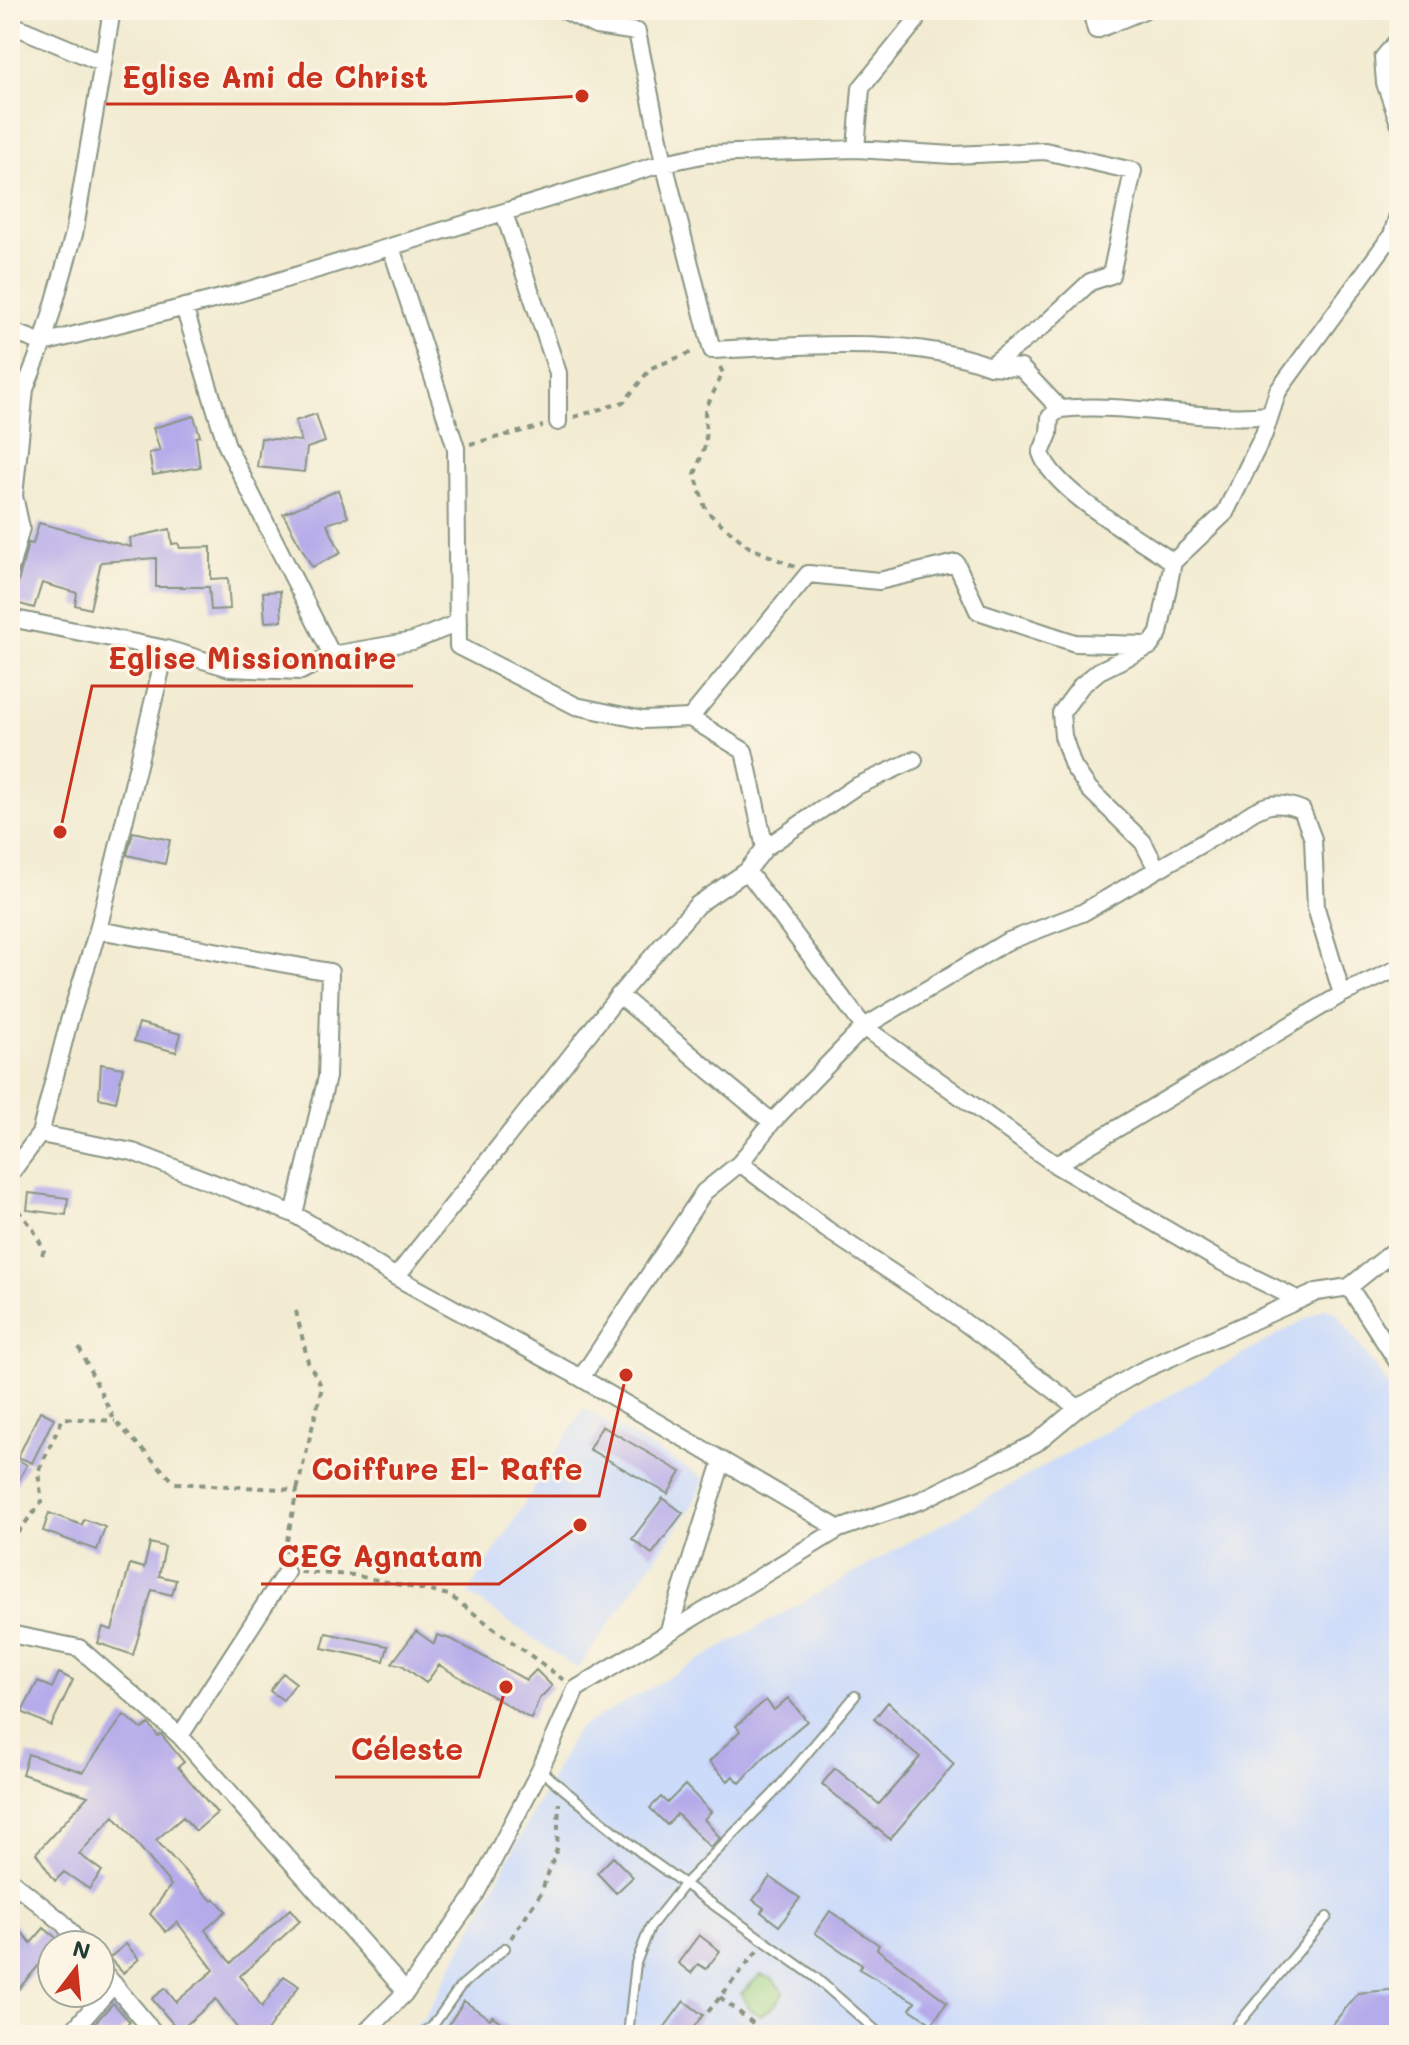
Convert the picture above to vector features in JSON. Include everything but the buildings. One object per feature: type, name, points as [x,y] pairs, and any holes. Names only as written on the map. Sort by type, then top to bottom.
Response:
[{"type":"street","points":[[10,569],[21,528],[14,496],[25,389],[43,343],[74,234],[112,10]]},
{"type":"street","points":[[564,10],[596,26],[637,32],[664,163],[712,347],[849,344],[963,356],[990,366],[1021,368],[1060,409]]},
{"type":"street","points":[[856,149],[861,88],[915,22],[913,10]]},
{"type":"street","points":[[1091,10],[1096,30],[1144,10]]},
{"type":"street","points":[[10,24],[103,63]]},
{"type":"street","points":[[1399,39],[1383,58],[1385,83],[1399,123]]},
{"type":"street","points":[[10,331],[43,343],[184,307],[664,163],[707,154],[856,149],[953,155],[1045,151],[1133,171],[1111,275],[1090,282],[1054,317],[990,366]]},
{"type":"street","points":[[1157,869],[1143,842],[1089,789],[1073,766],[1063,736],[1061,713],[1081,686],[1099,671],[1150,646],[1159,633],[1173,562],[1225,513],[1278,391],[1392,235],[1399,212]]},
{"type":"street","points":[[504,213],[558,373],[558,422]]},
{"type":"street","points":[[391,247],[456,448],[458,646],[576,706],[643,720],[690,718],[744,751],[765,848]]},
{"type":"street","points":[[184,307],[227,446],[332,655]]},
{"type":"street","points":[[1173,562],[1079,498],[1046,467],[1041,453],[1049,434],[1050,417],[1060,409],[1099,405],[1229,419],[1270,415]]},
{"type":"street","points":[[690,718],[808,574],[879,581],[956,563],[978,611],[1075,643],[1150,646]]},
{"type":"street","points":[[10,618],[166,649],[230,668],[301,671],[332,655],[413,641],[458,623]]},
{"type":"street","points":[[10,1174],[40,1134],[69,1021],[98,930],[166,649]]},
{"type":"street","points":[[396,1277],[619,995],[697,905],[747,871],[765,848],[855,787],[914,760]]},
{"type":"street","points":[[581,1378],[704,1192],[740,1163],[772,1122],[864,1027],[1006,942],[1082,913],[1237,823],[1260,805],[1282,802],[1302,810],[1313,839],[1316,908],[1342,994]]},
{"type":"street","points":[[747,871],[864,1027],[1056,1165],[1208,1254],[1299,1300]]},
{"type":"street","points":[[98,930],[330,972],[327,1077],[308,1222]]},
{"type":"street","points":[[1056,1165],[1342,994],[1399,968]]},
{"type":"street","points":[[619,995],[772,1122]]},
{"type":"street","points":[[40,1134],[133,1152],[308,1222],[396,1277],[581,1378],[839,1529]]},
{"type":"street","points":[[740,1163],[826,1229],[944,1307],[1078,1408]]},
{"type":"street","points":[[363,2035],[406,1992],[475,1895],[540,1770],[576,1689],[839,1529],[922,1500],[1036,1443],[1078,1408],[1141,1371],[1317,1292],[1349,1287],[1399,1247]]},
{"type":"street","points":[[1349,1287],[1399,1364]]},
{"type":"street","points":[[668,1633],[722,1462]]},
{"type":"street","points":[[180,1736],[286,1572]]},
{"type":"street","points":[[10,1634],[79,1648],[180,1736],[406,1992]]},
{"type":"street","points":[[10,1880],[68,1929]]},
{"type":"street","points":[[116,1986],[156,2035]]},
{"type":"street","points":[[69,2035],[92,2009]]},
{"type":"lane","points":[[628,2035],[636,1963],[650,1927],[685,1883],[773,1794],[855,1696]]},
{"type":"lane","points":[[540,1770],[645,1856],[815,1977],[881,2035]]},
{"type":"lane","points":[[1229,2035],[1327,1917]]},
{"type":"lane","points":[[419,2035],[432,2027],[460,1987],[505,1948]]},
{"type":"lane","points":[[432,2027],[442,2035]]},
{"type":"path","points":[[456,448],[624,402],[651,368],[712,347],[723,373],[705,410],[706,443],[695,474],[706,511],[749,547],[808,574]]},
{"type":"path","points":[[10,1201],[32,1227],[44,1250],[42,1255]]},
{"type":"path","points":[[296,1311],[308,1362],[322,1387],[281,1569],[286,1572],[353,1575],[449,1595],[576,1689]]},
{"type":"path","points":[[79,1348],[115,1421],[175,1483],[297,1490]]},
{"type":"path","points":[[10,1542],[42,1502],[38,1472],[63,1418],[115,1421]]},
{"type":"path","points":[[505,1948],[541,1893],[557,1849],[557,1808],[564,1790]]},
{"type":"path","points":[[708,2012],[765,1942]]},
{"type":"path","points":[[720,1997],[768,2035]]},
{"type":"shaded area","points":[[1325,1308],[1337,1313],[1399,1401],[1399,2035],[406,2035],[425,2017],[577,1729]]},
{"type":"shaded area","points":[[584,1408],[705,1479],[692,1506],[578,1669],[468,1594]]},
{"type":"green space","points":[[760,1975],[773,1979],[784,1992],[774,2006],[760,2016],[750,2009],[741,1994]]},
{"type":"place","name":"Eglise Ami de Christ","points":[[582,96]]},
{"type":"place","name":"Eglise Missionnaire","points":[[60,832]]},
{"type":"place","name":"Coiffure El- Raffe","points":[[626,1375]]},
{"type":"place","name":"CEG Agnatam","points":[[580,1525]]},
{"type":"place","name":"Céleste","points":[[506,1687]]}]
